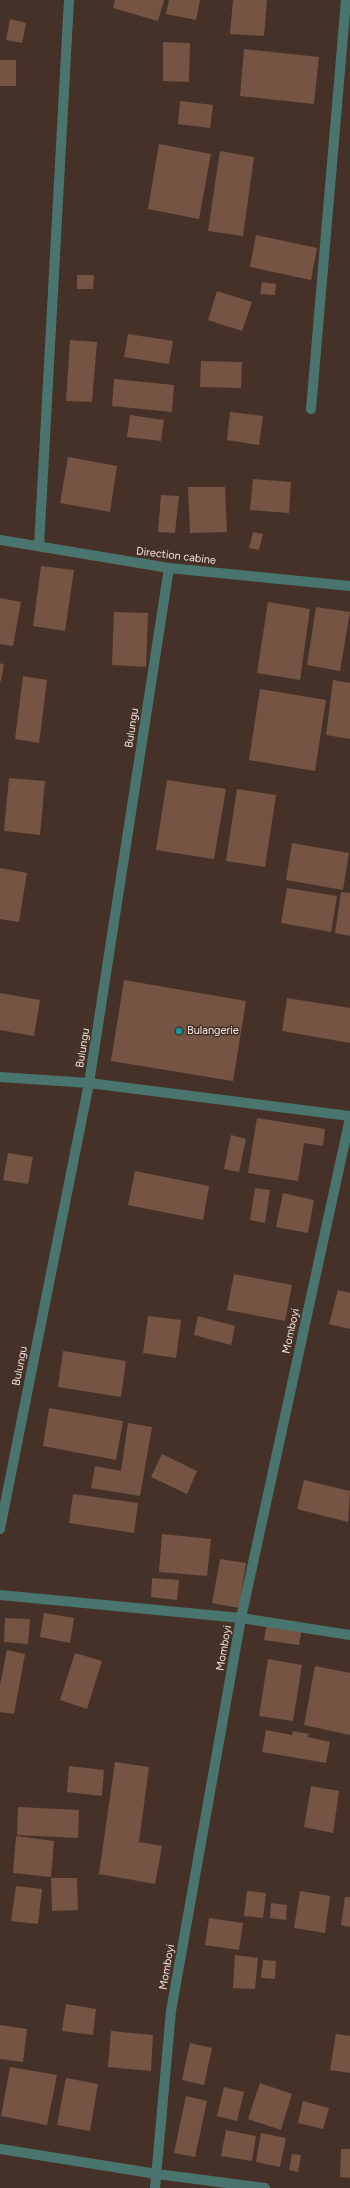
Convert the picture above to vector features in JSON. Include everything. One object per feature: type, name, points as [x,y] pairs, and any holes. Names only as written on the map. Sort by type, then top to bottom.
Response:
[{"type":"street","points":[[39,546],[69,0]]},
{"type":"street","points":[[311,408],[346,0]]},
{"type":"street","name":"Direction cabine","points":[[0,540],[168,568],[350,586]]},
{"type":"street","name":"Bulungu","points":[[0,1529],[89,1083],[168,568]]},
{"type":"street","points":[[0,1077],[89,1083],[350,1117]]},
{"type":"street","name":"Momboyi","points":[[155,2188],[171,2011],[241,1618],[350,1117]]},
{"type":"street","points":[[0,1595],[241,1618],[350,1635]]},
{"type":"street","points":[[0,2149],[157,2174],[265,2188]]},
{"type":"building","points":[[115,0],[164,0],[158,21],[113,8]]},
{"type":"building","points":[[169,0],[200,0],[196,20],[166,14]]},
{"type":"building","points":[[233,0],[267,0],[264,36],[230,34]]},
{"type":"building","points":[[10,19],[26,23],[22,43],[6,40]]},
{"type":"building","points":[[163,42],[190,43],[189,82],[163,81]]},
{"type":"building","points":[[244,49],[319,57],[314,104],[240,96]]},
{"type":"building","points":[[0,60],[16,60],[16,86],[0,86]]},
{"type":"building","points":[[180,101],[213,105],[210,128],[178,124]]},
{"type":"building","points":[[159,144],[211,154],[199,219],[148,209]]},
{"type":"building","points":[[220,151],[254,157],[243,236],[208,231]]},
{"type":"building","points":[[256,235],[317,248],[311,280],[250,267]]},
{"type":"building","points":[[77,275],[94,275],[93,289],[77,289]]},
{"type":"building","points":[[262,282],[276,284],[275,295],[260,294]]},
{"type":"building","points":[[217,291],[252,302],[242,331],[208,320]]},
{"type":"building","points":[[128,334],[173,341],[169,364],[124,357]]},
{"type":"building","points":[[70,340],[97,342],[92,402],[66,401]]},
{"type":"building","points":[[201,361],[242,362],[241,388],[200,387]]},
{"type":"building","points":[[114,379],[174,385],[172,412],[112,406]]},
{"type":"building","points":[[230,412],[263,416],[259,445],[227,440]]},
{"type":"building","points":[[130,415],[164,420],[161,441],[127,437]]},
{"type":"building","points":[[68,457],[117,466],[110,512],[60,503]]},
{"type":"building","points":[[253,479],[291,482],[289,513],[250,510]]},
{"type":"building","points":[[188,487],[225,487],[227,532],[190,533]]},
{"type":"building","points":[[161,495],[179,496],[175,533],[158,532]]},
{"type":"building","points":[[253,532],[263,534],[259,550],[249,548]]},
{"type":"building","points":[[41,566],[74,570],[65,631],[33,626]]},
{"type":"building","points":[[0,598],[21,602],[13,646],[0,644]]},
{"type":"building","points":[[268,602],[310,609],[300,680],[257,673]]},
{"type":"building","points":[[316,607],[350,612],[340,671],[307,665]]},
{"type":"building","points":[[114,612],[148,613],[146,667],[112,665]]},
{"type":"building","points":[[0,663],[4,665],[1,681],[0,681]]},
{"type":"building","points":[[23,676],[47,680],[39,743],[15,739]]},
{"type":"building","points":[[333,680],[350,683],[350,739],[326,735]]},
{"type":"building","points":[[260,689],[326,700],[315,771],[249,760]]},
{"type":"building","points":[[9,778],[45,781],[40,835],[4,831]]},
{"type":"building","points":[[167,780],[226,789],[214,859],[156,850]]},
{"type":"building","points":[[237,789],[276,795],[265,867],[226,861]]},
{"type":"building","points":[[292,843],[349,853],[343,890],[286,880]]},
{"type":"building","points":[[0,868],[27,873],[19,922],[0,919]]},
{"type":"building","points":[[287,888],[337,896],[331,932],[281,923]]},
{"type":"building","points":[[341,892],[350,893],[350,936],[335,933]]},
{"type":"building","name":"Bulangerie","points":[[124,980],[246,1001],[233,1081],[111,1061]]},
{"type":"building","points":[[0,993],[40,1000],[34,1036],[0,1030]]},
{"type":"building","points":[[287,998],[350,1008],[350,1043],[282,1031]]},
{"type":"building","points":[[257,1118],[325,1129],[323,1146],[304,1143],[298,1181],[248,1173]]},
{"type":"building","points":[[231,1135],[246,1139],[239,1172],[224,1169]]},
{"type":"building","points":[[8,1153],[33,1157],[28,1184],[3,1180]]},
{"type":"building","points":[[135,1171],[209,1186],[203,1220],[128,1205]]},
{"type":"building","points":[[255,1188],[270,1190],[265,1223],[250,1220]]},
{"type":"building","points":[[283,1193],[314,1200],[308,1233],[276,1227]]},
{"type":"building","points":[[234,1274],[292,1285],[285,1321],[227,1310]]},
{"type":"building","points":[[338,1290],[350,1293],[350,1329],[329,1324]]},
{"type":"building","points":[[148,1316],[181,1320],[176,1358],[143,1353]]},
{"type":"building","points":[[198,1316],[235,1326],[231,1345],[194,1335]]},
{"type":"building","points":[[63,1351],[126,1361],[121,1397],[58,1387]]},
{"type":"building","points":[[49,1408],[123,1421],[116,1460],[43,1446]]},
{"type":"building","points":[[128,1423],[152,1427],[140,1496],[91,1488],[95,1466],[121,1471]]},
{"type":"building","points":[[162,1454],[197,1471],[187,1494],[151,1477]]},
{"type":"building","points":[[304,1480],[350,1491],[348,1522],[297,1509]]},
{"type":"building","points":[[73,1494],[138,1503],[134,1533],[69,1523]]},
{"type":"building","points":[[162,1534],[211,1539],[207,1576],[159,1572]]},
{"type":"building","points":[[220,1559],[246,1563],[239,1608],[212,1603]]},
{"type":"building","points":[[152,1578],[179,1580],[177,1600],[151,1597]]},
{"type":"building","points":[[44,1613],[74,1618],[70,1643],[40,1637]]},
{"type":"building","points":[[5,1618],[30,1619],[28,1644],[4,1642]]},
{"type":"building","points":[[267,1622],[302,1627],[299,1645],[264,1640]]},
{"type":"building","points":[[7,1650],[25,1654],[14,1714],[0,1712],[0,1685]]},
{"type":"building","points":[[75,1653],[102,1661],[87,1709],[60,1700]]},
{"type":"building","points":[[268,1659],[302,1665],[293,1721],[259,1716]]},
{"type":"building","points":[[315,1666],[350,1673],[350,1735],[304,1725]]},
{"type":"building","points":[[266,1730],[292,1735],[293,1731],[309,1734],[308,1737],[330,1742],[326,1763],[262,1752]]},
{"type":"building","points":[[115,1762],[149,1767],[139,1842],[162,1846],[155,1884],[99,1874]]},
{"type":"building","points":[[69,1766],[104,1770],[102,1796],[67,1792]]},
{"type":"building","points":[[311,1786],[339,1791],[333,1833],[304,1827]]},
{"type":"building","points":[[18,1807],[79,1810],[78,1838],[17,1835]]},
{"type":"building","points":[[16,1836],[54,1841],[51,1877],[13,1873]]},
{"type":"building","points":[[51,1878],[77,1878],[78,1910],[52,1911]]},
{"type":"building","points":[[16,1886],[42,1889],[38,1924],[11,1921]]},
{"type":"building","points":[[247,1891],[266,1893],[263,1918],[244,1916]]},
{"type":"building","points":[[300,1891],[330,1896],[325,1933],[294,1928]]},
{"type":"building","points":[[345,1897],[350,1897],[350,1927],[341,1925]]},
{"type":"building","points":[[271,1903],[287,1905],[286,1920],[270,1918]]},
{"type":"building","points":[[209,1918],[243,1923],[239,1950],[205,1945]]},
{"type":"building","points":[[235,1955],[258,1958],[255,1989],[233,1988]]},
{"type":"building","points":[[263,1960],[276,1961],[275,1979],[261,1978]]},
{"type":"building","points":[[66,2004],[96,2009],[93,2035],[62,2031]]},
{"type":"building","points":[[0,2025],[27,2029],[23,2062],[0,2059]]},
{"type":"building","points":[[111,2031],[153,2035],[151,2071],[108,2067]]},
{"type":"building","points":[[336,2034],[350,2036],[350,2073],[330,2070]]},
{"type":"building","points":[[190,2043],[212,2048],[204,2085],[182,2080]]},
{"type":"building","points":[[10,2067],[57,2075],[47,2125],[1,2116]]},
{"type":"building","points":[[66,2078],[98,2084],[90,2131],[57,2125]]},
{"type":"building","points":[[260,2083],[292,2094],[281,2130],[248,2119]]},
{"type":"building","points":[[224,2087],[244,2092],[237,2121],[217,2116]]},
{"type":"building","points":[[186,2096],[207,2101],[195,2157],[174,2153]]},
{"type":"building","points":[[303,2101],[329,2108],[323,2129],[298,2123]]},
{"type":"building","points":[[226,2130],[256,2136],[252,2161],[221,2156]]},
{"type":"building","points":[[261,2133],[286,2138],[280,2167],[256,2162]]},
{"type":"building","points":[[341,2149],[350,2149],[350,2178],[340,2177]]},
{"type":"building","points":[[292,2154],[301,2155],[298,2172],[289,2170]]},
{"type":"place","name":"Bulangerie","points":[[179,1031]]}]
